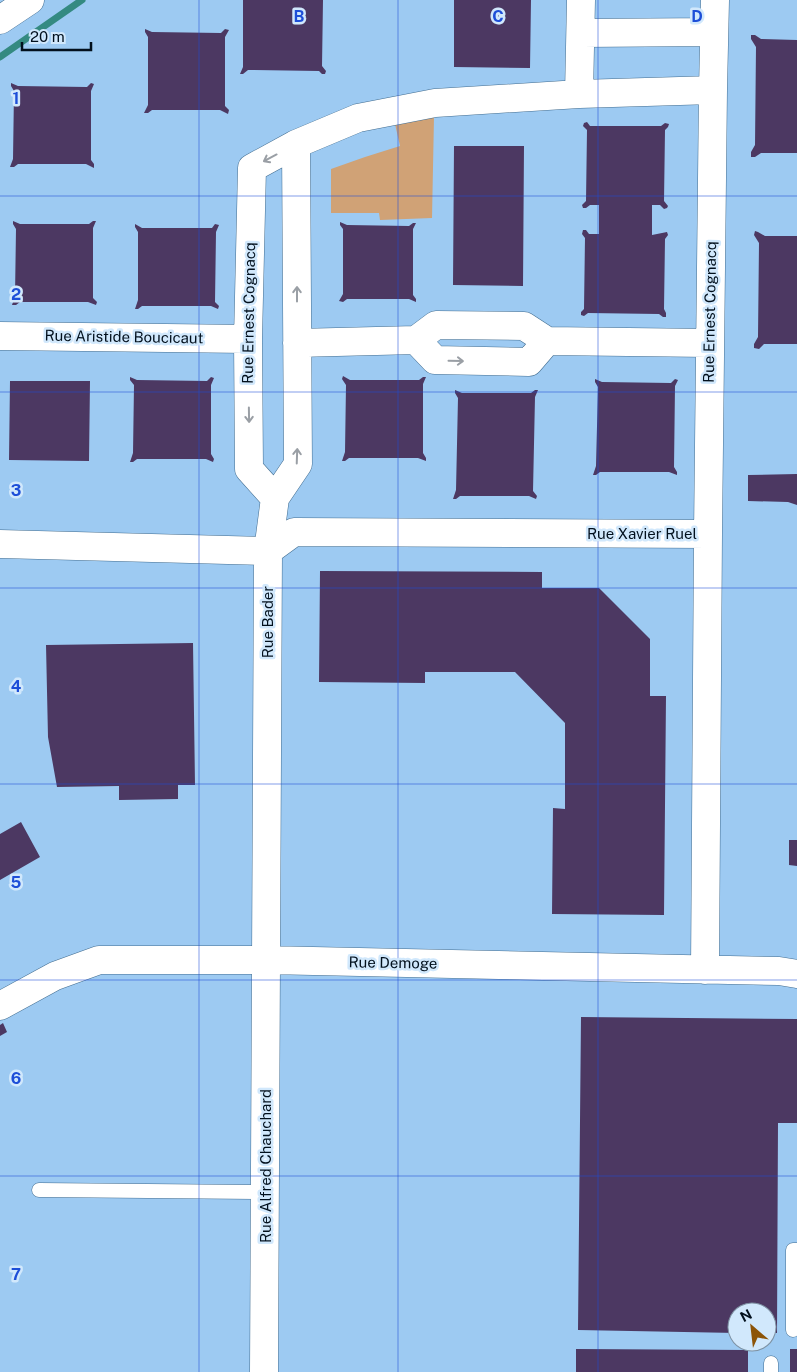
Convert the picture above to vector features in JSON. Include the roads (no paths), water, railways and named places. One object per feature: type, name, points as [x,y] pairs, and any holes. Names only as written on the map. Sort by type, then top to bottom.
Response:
[{"type":"street","points":[[0,20],[30,0]]},
{"type":"street","points":[[579,94],[582,0]]},
{"type":"street","name":"Rue Ernest Cognacq","points":[[708,534],[713,32],[715,0]]},
{"type":"street","points":[[582,33],[713,32]]},
{"type":"street","name":"Rue Ernest Cognacq","points":[[275,498],[249,469],[248,339],[252,168],[296,144],[358,118],[435,103],[579,94],[713,90]]},
{"type":"street","points":[[0,544],[268,551],[275,498],[298,464],[296,144]]},
{"type":"street","points":[[297,343],[416,340],[436,325],[524,326],[547,341],[709,343]]},
{"type":"street","name":"Rue Aristide Boucicaut","points":[[0,336],[248,339]]},
{"type":"street","points":[[416,340],[435,360],[529,362],[547,341]]},
{"type":"street","name":"Rue Xavier Ruel","points":[[268,551],[294,532],[708,534],[704,970]]},
{"type":"street","name":"Rue Bader","points":[[267,960],[268,551]]},
{"type":"street","name":"Rue Demoge","points":[[0,1006],[55,976],[99,960],[267,960],[779,971],[797,974]]},
{"type":"street","name":"Rue Alfred Chauchard","points":[[264,1372],[267,960]]},
{"type":"lane","points":[[39,1190],[265,1192]]},
{"type":"lane","points":[[793,1330],[792,1250],[797,1250]]},
{"type":"waterway","points":[[0,57],[82,0]]}]
